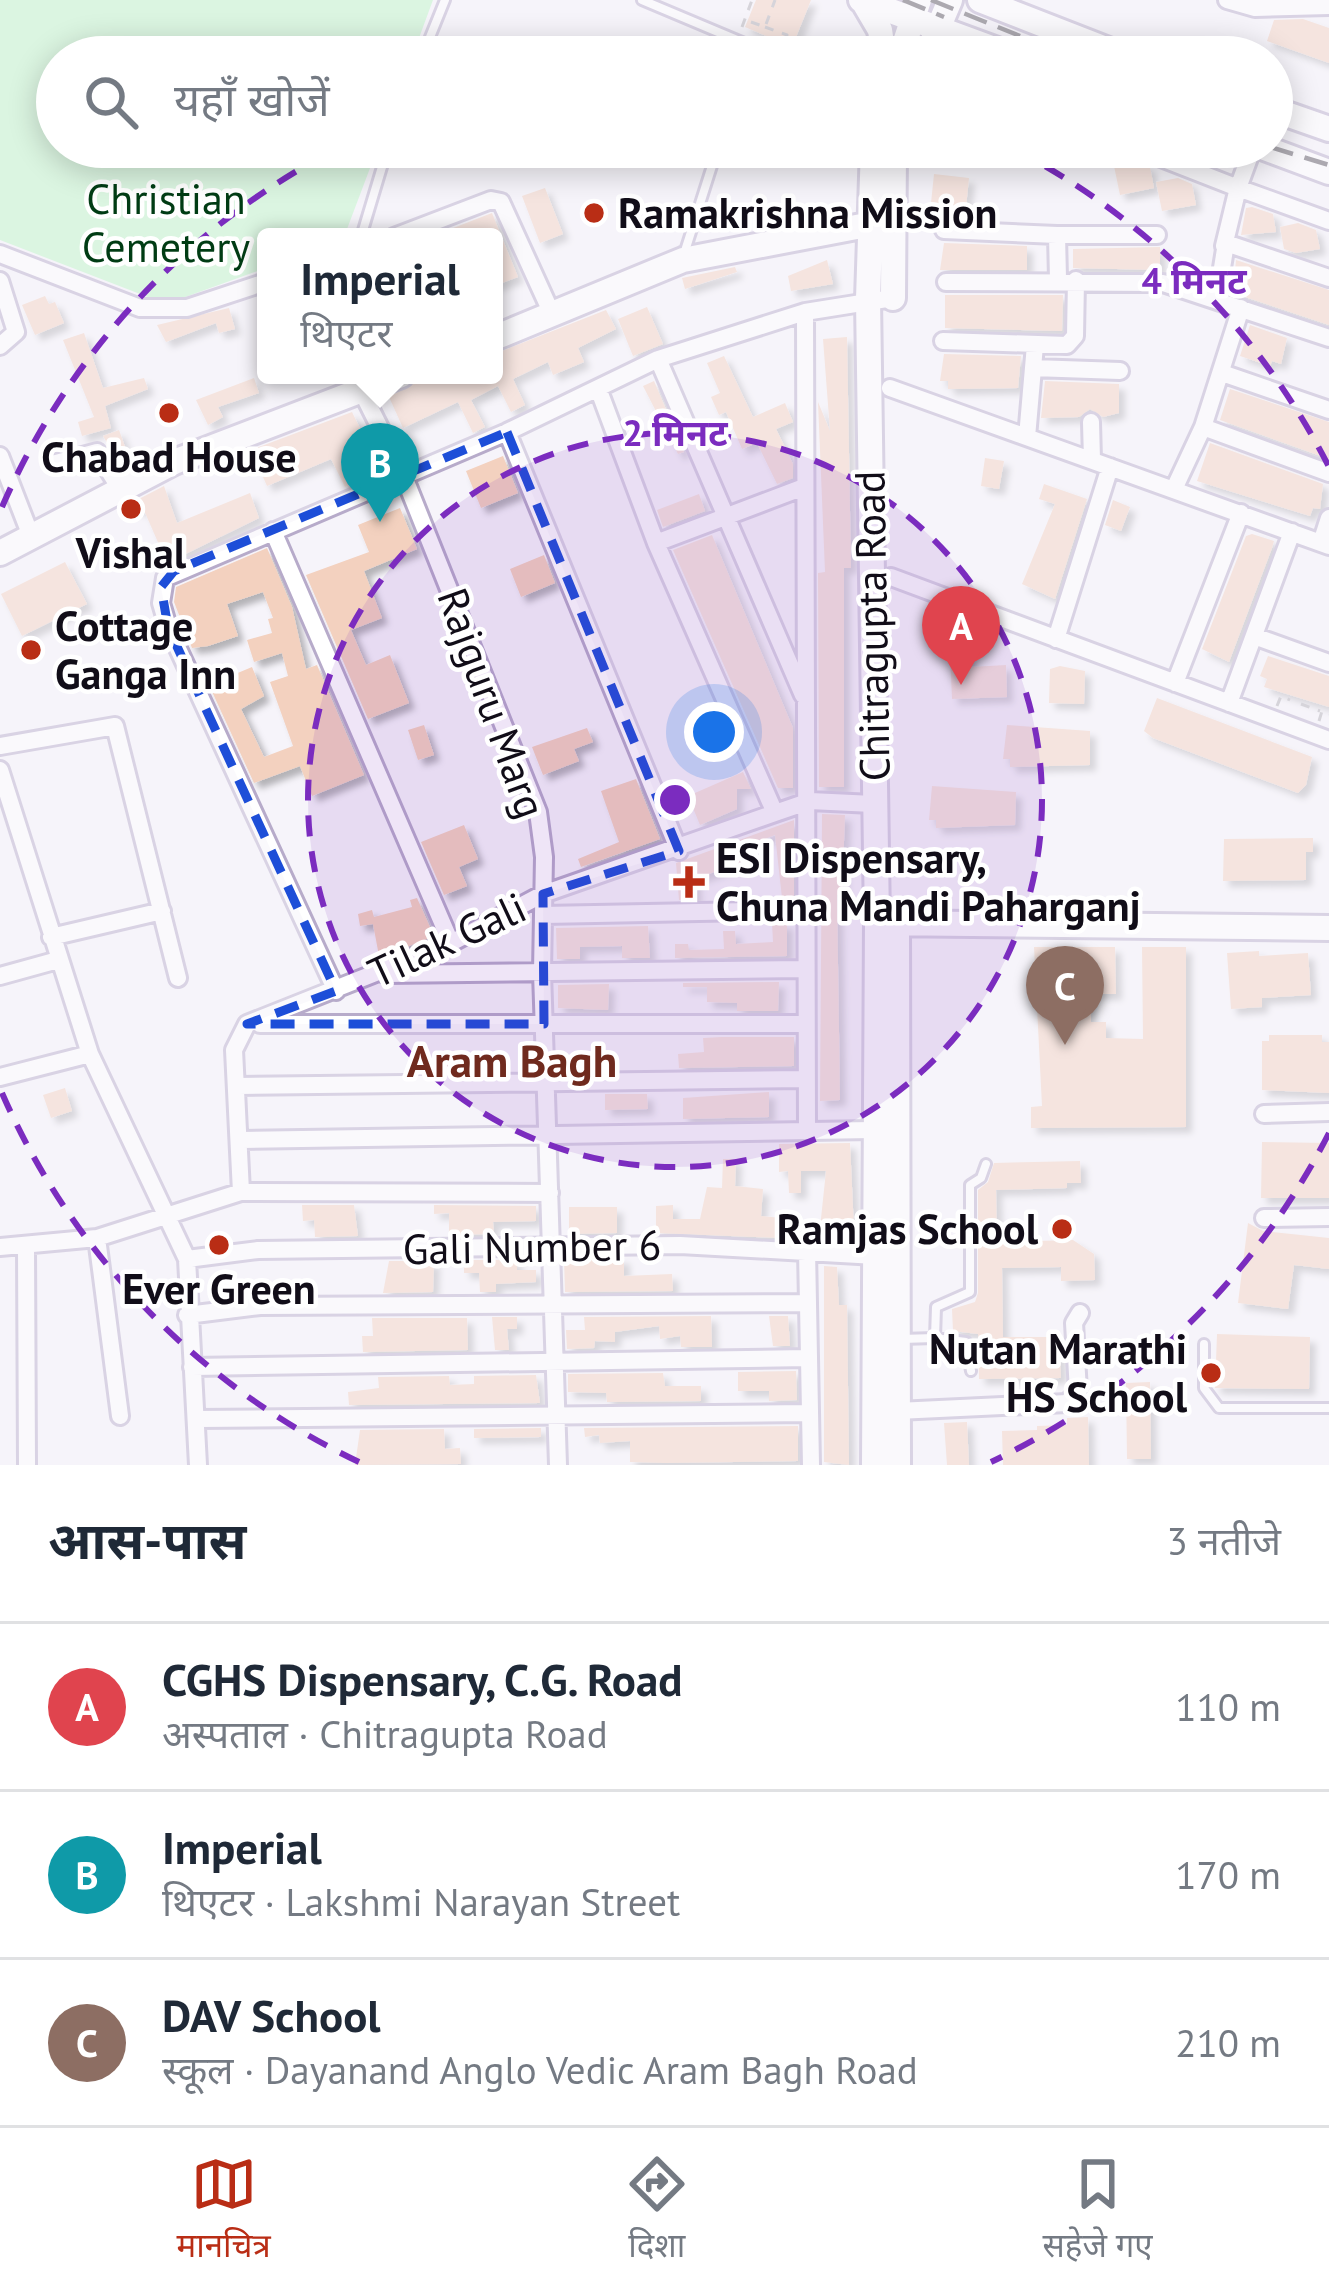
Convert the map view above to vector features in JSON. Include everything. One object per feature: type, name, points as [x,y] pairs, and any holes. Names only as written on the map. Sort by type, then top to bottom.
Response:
[{"type":"street","points":[[862,0],[916,10],[938,28],[960,36]]},
{"type":"street","points":[[862,0],[881,36]]},
{"type":"street","points":[[935,36],[950,0]]},
{"type":"street","points":[[980,0],[1076,36]]},
{"type":"street","points":[[1236,2],[1329,6]]},
{"type":"street","points":[[1293,116],[1329,129]]},
{"type":"street","points":[[1293,159],[1329,172]]},
{"type":"street","name":"Chitragupta Road","points":[[876,168],[882,222]]},
{"type":"street","name":"Chitragupta Road","points":[[890,168],[882,222],[873,804],[887,922],[898,1465]]},
{"type":"street","points":[[1187,168],[1329,221]]},
{"type":"street","points":[[1217,299],[1224,246],[1245,168]]},
{"type":"street","points":[[417,228],[490,200],[501,202],[552,314]]},
{"type":"street","points":[[503,334],[683,260],[882,222]]},
{"type":"street","points":[[944,230],[1157,235]]},
{"type":"street","points":[[943,341],[1072,342],[1058,235]]},
{"type":"street","points":[[1224,246],[1231,243],[1329,278]]},
{"type":"street","points":[[0,254],[140,308],[163,312],[257,285]]},
{"type":"street","points":[[0,281],[16,332],[0,346]]},
{"type":"street","points":[[946,282],[1163,283],[1329,338]]},
{"type":"street","points":[[336,991],[168,627],[160,587],[174,571],[507,432],[658,358],[805,312],[880,298]]},
{"type":"street","points":[[1174,490],[1203,428],[1241,308]]},
{"type":"street","points":[[805,312],[810,801],[804,910],[807,1128]]},
{"type":"street","points":[[1027,436],[1035,345]]},
{"type":"street","points":[[658,358],[808,706]]},
{"type":"street","points":[[1033,368],[1120,371]]},
{"type":"street","points":[[1222,373],[1329,410]]},
{"type":"street","points":[[0,553],[118,487],[377,384]]},
{"type":"street","points":[[598,388],[656,543],[775,813]]},
{"type":"street","points":[[890,388],[1325,545],[1329,518]]},
{"type":"street","name":"Rajguru Marg","points":[[361,390],[403,474],[532,794],[544,857],[542,972],[558,1465]]},
{"type":"street","points":[[1056,639],[1101,464],[1091,422]]},
{"type":"street","points":[[1203,428],[1329,473]]},
{"type":"street","points":[[507,432],[679,851]]},
{"type":"street","points":[[56,463],[97,452],[118,487]]},
{"type":"street","points":[[0,456],[31,536]]},
{"type":"street","points":[[656,543],[804,487]]},
{"type":"street","points":[[1175,683],[1241,513]]},
{"type":"street","points":[[272,531],[451,943]]},
{"type":"street","points":[[1229,703],[1292,532]]},
{"type":"street","points":[[891,578],[1329,740]]},
{"type":"street","points":[[1254,636],[1329,663]]},
{"type":"street","points":[[0,746],[115,726],[178,978]]},
{"type":"street","points":[[0,770],[9,828],[90,1054],[188,1258],[198,1465]]},
{"type":"street","points":[[810,801],[873,804]]},
{"type":"street","name":"Tilak Gali","points":[[247,1024],[451,943],[543,894],[679,851],[810,801]]},
{"type":"street","points":[[543,915],[804,910]]},
{"type":"street","points":[[51,937],[162,911]]},
{"type":"street","points":[[887,922],[1329,928]]},
{"type":"street","name":"Chitragupta Road","points":[[874,1465],[873,1130],[887,922]]},
{"type":"street","points":[[0,976],[58,960]]},
{"type":"street","points":[[376,974],[804,969]]},
{"type":"street","points":[[241,1192],[234,1050],[247,1024],[805,1024]]},
{"type":"street","points":[[0,1077],[90,1054]]},
{"type":"street","points":[[238,1086],[805,1079]]},
{"type":"street","points":[[1264,1114],[1329,1112]]},
{"type":"street","points":[[242,1140],[873,1130]]},
{"type":"street","points":[[0,1247],[97,1238],[166,1212],[241,1192],[550,1193]]},
{"type":"street","points":[[1264,1218],[1329,1217]]},
{"type":"street","points":[[97,1238],[120,1416]]},
{"type":"street","name":"Gali Number 6","points":[[188,1258],[258,1250],[680,1245],[876,1256]]},
{"type":"street","points":[[26,1247],[27,1465]]},
{"type":"street","points":[[807,1250],[811,1465]]},
{"type":"street","points":[[188,1315],[260,1306],[807,1303]]},
{"type":"street","points":[[897,1411],[1067,1403],[1078,1391],[1074,1322],[1080,1313]]},
{"type":"street","points":[[191,1367],[808,1358]]},
{"type":"street","points":[[198,1419],[809,1413]]},
{"type":"lane","points":[[430,36],[445,0]]},
{"type":"lane","points":[[641,0],[727,36]]},
{"type":"lane","points":[[364,228],[382,168]]},
{"type":"lane","points":[[683,260],[711,168]]},
{"type":"lane","points":[[935,1338],[936,1306],[970,1292],[970,1185],[980,1178],[986,1163]]},
{"type":"lane","points":[[897,1339],[966,1342],[971,1372]]},
{"type":"lane","points":[[1204,1344],[1204,1388],[1219,1408],[1329,1408]]},
{"type":"path","points":[[765,27],[775,1]]},
{"type":"path","points":[[739,36],[753,2]]},
{"type":"path","points":[[755,26],[752,22],[787,36]]},
{"type":"path","points":[[1281,696],[1290,700]]},
{"type":"path","points":[[1301,704],[1322,711]]},
{"type":"highlighted area","points":[[507,432],[679,851],[543,894],[544,1024],[247,1024],[336,991],[168,627],[161,587],[174,571]]},
{"type":"green space","name":"Christian Cemetery","points":[[0,0],[433,0],[420,36],[36,36],[36,168],[370,168],[347,228],[257,228],[257,271],[166,304],[0,240]]},
{"type":"building","points":[[756,0],[811,0],[796,36],[766,36],[745,27]]},
{"type":"building","points":[[1303,19],[1329,28],[1329,63],[1293,50],[1293,36],[1269,36],[1274,20]]},
{"type":"building","points":[[1114,168],[1150,168],[1154,188],[1120,195]]},
{"type":"building","points":[[934,174],[969,178],[966,207],[931,203]]},
{"type":"building","points":[[1178,178],[1192,184],[1196,205],[1162,211],[1156,182]]},
{"type":"building","points":[[545,188],[563,234],[540,243],[522,196]]},
{"type":"building","points":[[1246,208],[1273,214],[1276,232],[1241,235]]},
{"type":"building","points":[[492,213],[498,228],[453,228]]},
{"type":"building","points":[[1298,223],[1316,230],[1320,249],[1296,253],[1284,249],[1280,227]]},
{"type":"building","points":[[503,240],[518,277],[503,283]]},
{"type":"building","points":[[944,243],[1027,246],[1027,270],[940,270]]},
{"type":"building","points":[[1160,247],[1160,270],[1073,268],[1073,249]]},
{"type":"building","points":[[827,260],[833,284],[791,291],[788,276]]},
{"type":"building","points":[[1236,260],[1329,290],[1329,325],[1233,293]]},
{"type":"building","points":[[735,267],[737,272],[685,289],[682,278]]},
{"type":"building","points":[[945,295],[1063,295],[1062,331],[945,328]]},
{"type":"building","points":[[45,296],[49,304],[55,302],[64,323],[35,335],[22,305]]},
{"type":"building","points":[[647,307],[663,344],[633,356],[618,319]]},
{"type":"building","points":[[229,308],[235,329],[219,333],[216,323],[166,342],[157,325]]},
{"type":"building","points":[[606,310],[616,329],[578,348],[584,362],[553,375],[548,362],[513,379],[525,405],[511,412],[498,386],[471,400],[485,427],[473,433],[458,402],[403,428],[389,397],[413,384],[503,384],[503,350]]},
{"type":"building","points":[[1250,325],[1287,338],[1281,364],[1272,361],[1270,366],[1240,356]]},
{"type":"building","points":[[84,333],[103,388],[144,378],[148,389],[105,406],[111,428],[82,436],[78,422],[94,417],[63,340]]},
{"type":"building","points":[[847,337],[851,568],[844,568],[844,787],[819,787],[818,573],[825,572],[818,402],[830,431],[823,339]]},
{"type":"building","points":[[944,354],[1021,356],[1018,388],[948,389],[948,381],[940,381]]},
{"type":"building","points":[[724,356],[753,417],[785,403],[793,422],[776,429],[793,464],[793,478],[777,484],[757,443],[742,449],[726,412],[719,415],[711,397],[720,393],[707,363]]},
{"type":"building","points":[[254,378],[259,393],[218,407],[223,417],[208,425],[196,400]]},
{"type":"building","points":[[654,381],[684,452],[678,454],[643,386]]},
{"type":"building","points":[[1045,381],[1119,384],[1119,413],[1103,417],[1090,409],[1079,417],[1041,418]]},
{"type":"building","points":[[1230,389],[1329,422],[1329,459],[1220,420]]},
{"type":"building","points":[[352,412],[381,471],[345,487],[331,459],[267,486],[251,450]]},
{"type":"building","points":[[119,430],[132,466],[123,470],[103,436]]},
{"type":"building","points":[[1210,443],[1323,484],[1320,509],[1313,508],[1310,516],[1197,481]]},
{"type":"building","points":[[503,456],[518,493],[481,508],[466,471]]},
{"type":"building","points":[[985,458],[1004,461],[999,489],[981,486]]},
{"type":"building","points":[[1044,484],[1087,499],[1055,599],[1022,584],[1055,504],[1039,499]]},
{"type":"building","points":[[164,486],[177,523],[250,493],[259,518],[167,563],[143,508],[137,511],[133,502]]},
{"type":"building","points":[[699,494],[705,511],[663,527],[657,510]]},
{"type":"building","points":[[1113,500],[1130,507],[1121,531],[1105,525]]},
{"type":"building","points":[[400,508],[417,549],[364,571],[382,618],[351,630],[366,665],[390,655],[409,703],[368,719],[306,575],[369,552],[358,525]]},
{"type":"building","points":[[712,535],[793,728],[793,788],[778,788],[673,550]]},
{"type":"building","points":[[1246,536],[1274,541],[1229,662],[1202,649]]},
{"type":"building","points":[[267,548],[292,607],[306,669],[317,665],[364,775],[312,796],[300,766],[254,783],[209,685],[252,667],[264,696],[241,709],[264,757],[293,746],[270,682],[288,676],[282,653],[254,662],[247,640],[272,633],[268,619],[273,618],[263,592],[227,604],[238,636],[192,648],[174,602],[176,587]]},
{"type":"building","points":[[544,555],[555,583],[521,597],[510,569]]},
{"type":"building","points":[[65,562],[87,604],[22,636],[1,594]]},
{"type":"building","points":[[971,653],[971,667],[1006,665],[1007,697],[952,699],[950,654]]},
{"type":"building","points":[[1268,656],[1329,676],[1329,707],[1264,687],[1267,679],[1260,676]]},
{"type":"building","points":[[1050,669],[1085,671],[1084,704],[1049,703]]},
{"type":"building","points":[[1157,698],[1312,757],[1306,785],[1298,793],[1153,738],[1144,731]]},
{"type":"building","points":[[424,725],[434,755],[418,760],[408,730]]},
{"type":"building","points":[[1007,725],[1090,731],[1090,765],[1010,767],[1010,759],[1003,759]]},
{"type":"building","points":[[587,728],[593,742],[574,749],[579,761],[543,775],[532,747]]},
{"type":"building","points":[[743,772],[751,789],[737,789],[737,809],[700,825],[688,796]]},
{"type":"building","points":[[636,779],[660,839],[581,867],[578,859],[619,842],[601,791]]},
{"type":"building","points":[[932,786],[1016,792],[1015,825],[936,828],[936,820],[929,820]]},
{"type":"building","points":[[822,814],[845,815],[842,895],[837,895],[840,1100],[820,1101]]},
{"type":"building","points":[[794,820],[794,897],[782,898],[775,835],[742,848],[747,860],[695,879],[696,899],[679,900],[676,863]]},
{"type":"building","points":[[464,825],[478,859],[459,867],[467,886],[444,895],[421,842]]},
{"type":"building","points":[[1313,838],[1313,852],[1306,852],[1306,880],[1223,881],[1224,839]]},
{"type":"building","points":[[417,898],[434,936],[367,963],[379,956],[373,924],[360,926],[358,914],[372,910],[374,917],[412,907],[410,900]]},
{"type":"building","points":[[772,923],[787,923],[787,956],[675,958],[675,944],[688,944],[689,950],[724,949],[723,931],[735,931],[736,944],[773,942]]},
{"type":"building","points":[[648,926],[650,958],[622,958],[622,946],[580,947],[580,959],[557,959],[556,928]]},
{"type":"building","points":[[1034,947],[1115,947],[1116,994],[1091,994],[1091,1022],[1106,1022],[1106,1038],[1143,1039],[1142,947],[1186,947],[1186,1127],[1031,1128],[1031,1107],[1042,1106]]},
{"type":"building","points":[[1259,951],[1259,956],[1308,953],[1311,995],[1262,998],[1262,1007],[1231,1009],[1227,953]]},
{"type":"building","points":[[779,982],[778,1011],[737,1011],[737,1003],[707,1002],[707,987],[683,987],[683,983]]},
{"type":"building","points":[[609,984],[608,1010],[558,1008],[558,985]]},
{"type":"building","points":[[1269,1035],[1322,1035],[1322,1042],[1329,1042],[1329,1093],[1262,1090],[1262,1041],[1269,1041]]},
{"type":"building","points":[[794,1037],[794,1066],[679,1068],[678,1054],[704,1052],[703,1038]]},
{"type":"building","points":[[424,1059],[470,1060],[470,1070],[423,1071]]},
{"type":"building","points":[[65,1088],[72,1111],[51,1118],[43,1095]]},
{"type":"building","points":[[769,1092],[769,1117],[683,1119],[683,1098]]},
{"type":"building","points":[[605,1094],[647,1094],[648,1109],[605,1110]]},
{"type":"building","points":[[1262,1142],[1329,1143],[1329,1198],[1261,1198]]},
{"type":"building","points":[[850,1143],[851,1242],[825,1240],[826,1229],[820,1228],[826,1171],[801,1171],[801,1193],[789,1193],[788,1171],[779,1172],[779,1144]]},
{"type":"building","points":[[723,1159],[736,1159],[735,1186],[763,1189],[761,1216],[782,1218],[781,1238],[656,1233],[656,1206],[673,1205],[673,1219],[700,1219],[707,1187],[722,1188]]},
{"type":"building","points":[[1080,1161],[1081,1183],[1067,1183],[1067,1188],[996,1190],[997,1242],[1073,1240],[1094,1254],[1095,1280],[1061,1281],[1061,1267],[1002,1268],[1003,1337],[1059,1337],[1061,1378],[979,1379],[978,1334],[953,1331],[952,1309],[975,1302],[978,1293],[978,1190],[988,1182],[994,1163]]},
{"type":"building","points":[[302,1205],[354,1205],[358,1236],[315,1237],[314,1220],[303,1221]]},
{"type":"building","points":[[434,1205],[536,1206],[536,1221],[493,1222],[494,1234],[449,1235],[449,1213],[434,1214]]},
{"type":"building","points":[[569,1207],[617,1207],[617,1233],[569,1234]]},
{"type":"building","points":[[1248,1223],[1263,1231],[1329,1238],[1329,1269],[1294,1265],[1288,1309],[1238,1303]]},
{"type":"building","points":[[624,1258],[624,1276],[672,1274],[673,1291],[565,1292],[564,1259]]},
{"type":"building","points":[[464,1260],[517,1260],[517,1270],[536,1270],[536,1282],[496,1284],[496,1292],[480,1292],[479,1273],[464,1273]]},
{"type":"building","points":[[389,1261],[434,1261],[433,1292],[383,1293]]},
{"type":"building","points":[[824,1266],[837,1267],[839,1305],[847,1305],[849,1465],[824,1462]]},
{"type":"building","points":[[711,1316],[712,1347],[681,1347],[680,1336],[660,1339],[659,1326],[615,1332],[615,1342],[595,1341],[594,1348],[567,1349],[566,1330],[585,1330],[584,1317]]},
{"type":"building","points":[[769,1316],[788,1316],[790,1346],[773,1346]]},
{"type":"building","points":[[492,1317],[517,1317],[517,1329],[507,1329],[509,1350],[495,1350]]},
{"type":"building","points":[[372,1318],[467,1318],[468,1350],[363,1352],[362,1336],[373,1336]]},
{"type":"building","points":[[1217,1334],[1310,1337],[1309,1389],[1215,1388]]},
{"type":"building","points":[[796,1371],[797,1400],[769,1401],[769,1391],[738,1391],[738,1372]]},
{"type":"building","points":[[663,1373],[665,1386],[701,1386],[701,1401],[607,1402],[606,1393],[568,1392],[568,1374]]},
{"type":"building","points":[[536,1375],[540,1403],[349,1405],[348,1392],[379,1388],[378,1377],[449,1376],[450,1385],[474,1384],[474,1376]]},
{"type":"building","points":[[1150,1382],[1151,1459],[1127,1459],[1126,1383]]},
{"type":"building","points":[[1088,1417],[1089,1465],[1003,1465],[1002,1431],[1037,1430],[1037,1426],[1067,1425],[1067,1418]]},
{"type":"building","points":[[967,1422],[969,1465],[947,1465],[944,1423]]},
{"type":"building","points":[[798,1426],[798,1461],[666,1463],[630,1462],[630,1441],[600,1443],[599,1435],[585,1437],[584,1428]]},
{"type":"building","points":[[541,1428],[541,1437],[474,1438],[474,1429]]},
{"type":"building","points":[[444,1429],[445,1449],[460,1448],[461,1464],[355,1465],[360,1430]]},
{"type":"railway","points":[[903,0],[944,17]]},
{"type":"railway","points":[[931,0],[1020,36]]},
{"type":"railway","points":[[1293,154],[1329,165]]},
{"type":"place","name":"Ramakrishna Mission","points":[[594,213]]},
{"type":"place","name":"Chabad House","points":[[169,413]]},
{"type":"place","name":"Vishal","points":[[131,509]]},
{"type":"place","name":"Imperial","points":[[380,522]]},
{"type":"place","name":"Cottage Ganga Inn","points":[[31,650]]},
{"type":"place","name":"CGHS Dispensary, C.G. Road","points":[[961,685]]},
{"type":"place","name":"ESI Dispensary, Chuna Mandi Paharganj","points":[[689,882]]},
{"type":"place","name":"DAV School","points":[[1065,1045]]},
{"type":"place","name":"Ramjas School","points":[[1062,1229]]},
{"type":"place","name":"Ever Green","points":[[219,1245]]},
{"type":"place","name":"Nutan Marathi HS School","points":[[1211,1373]]},
{"type":"district","name":"Aram Bagh","points":[[512,1061]]}]
